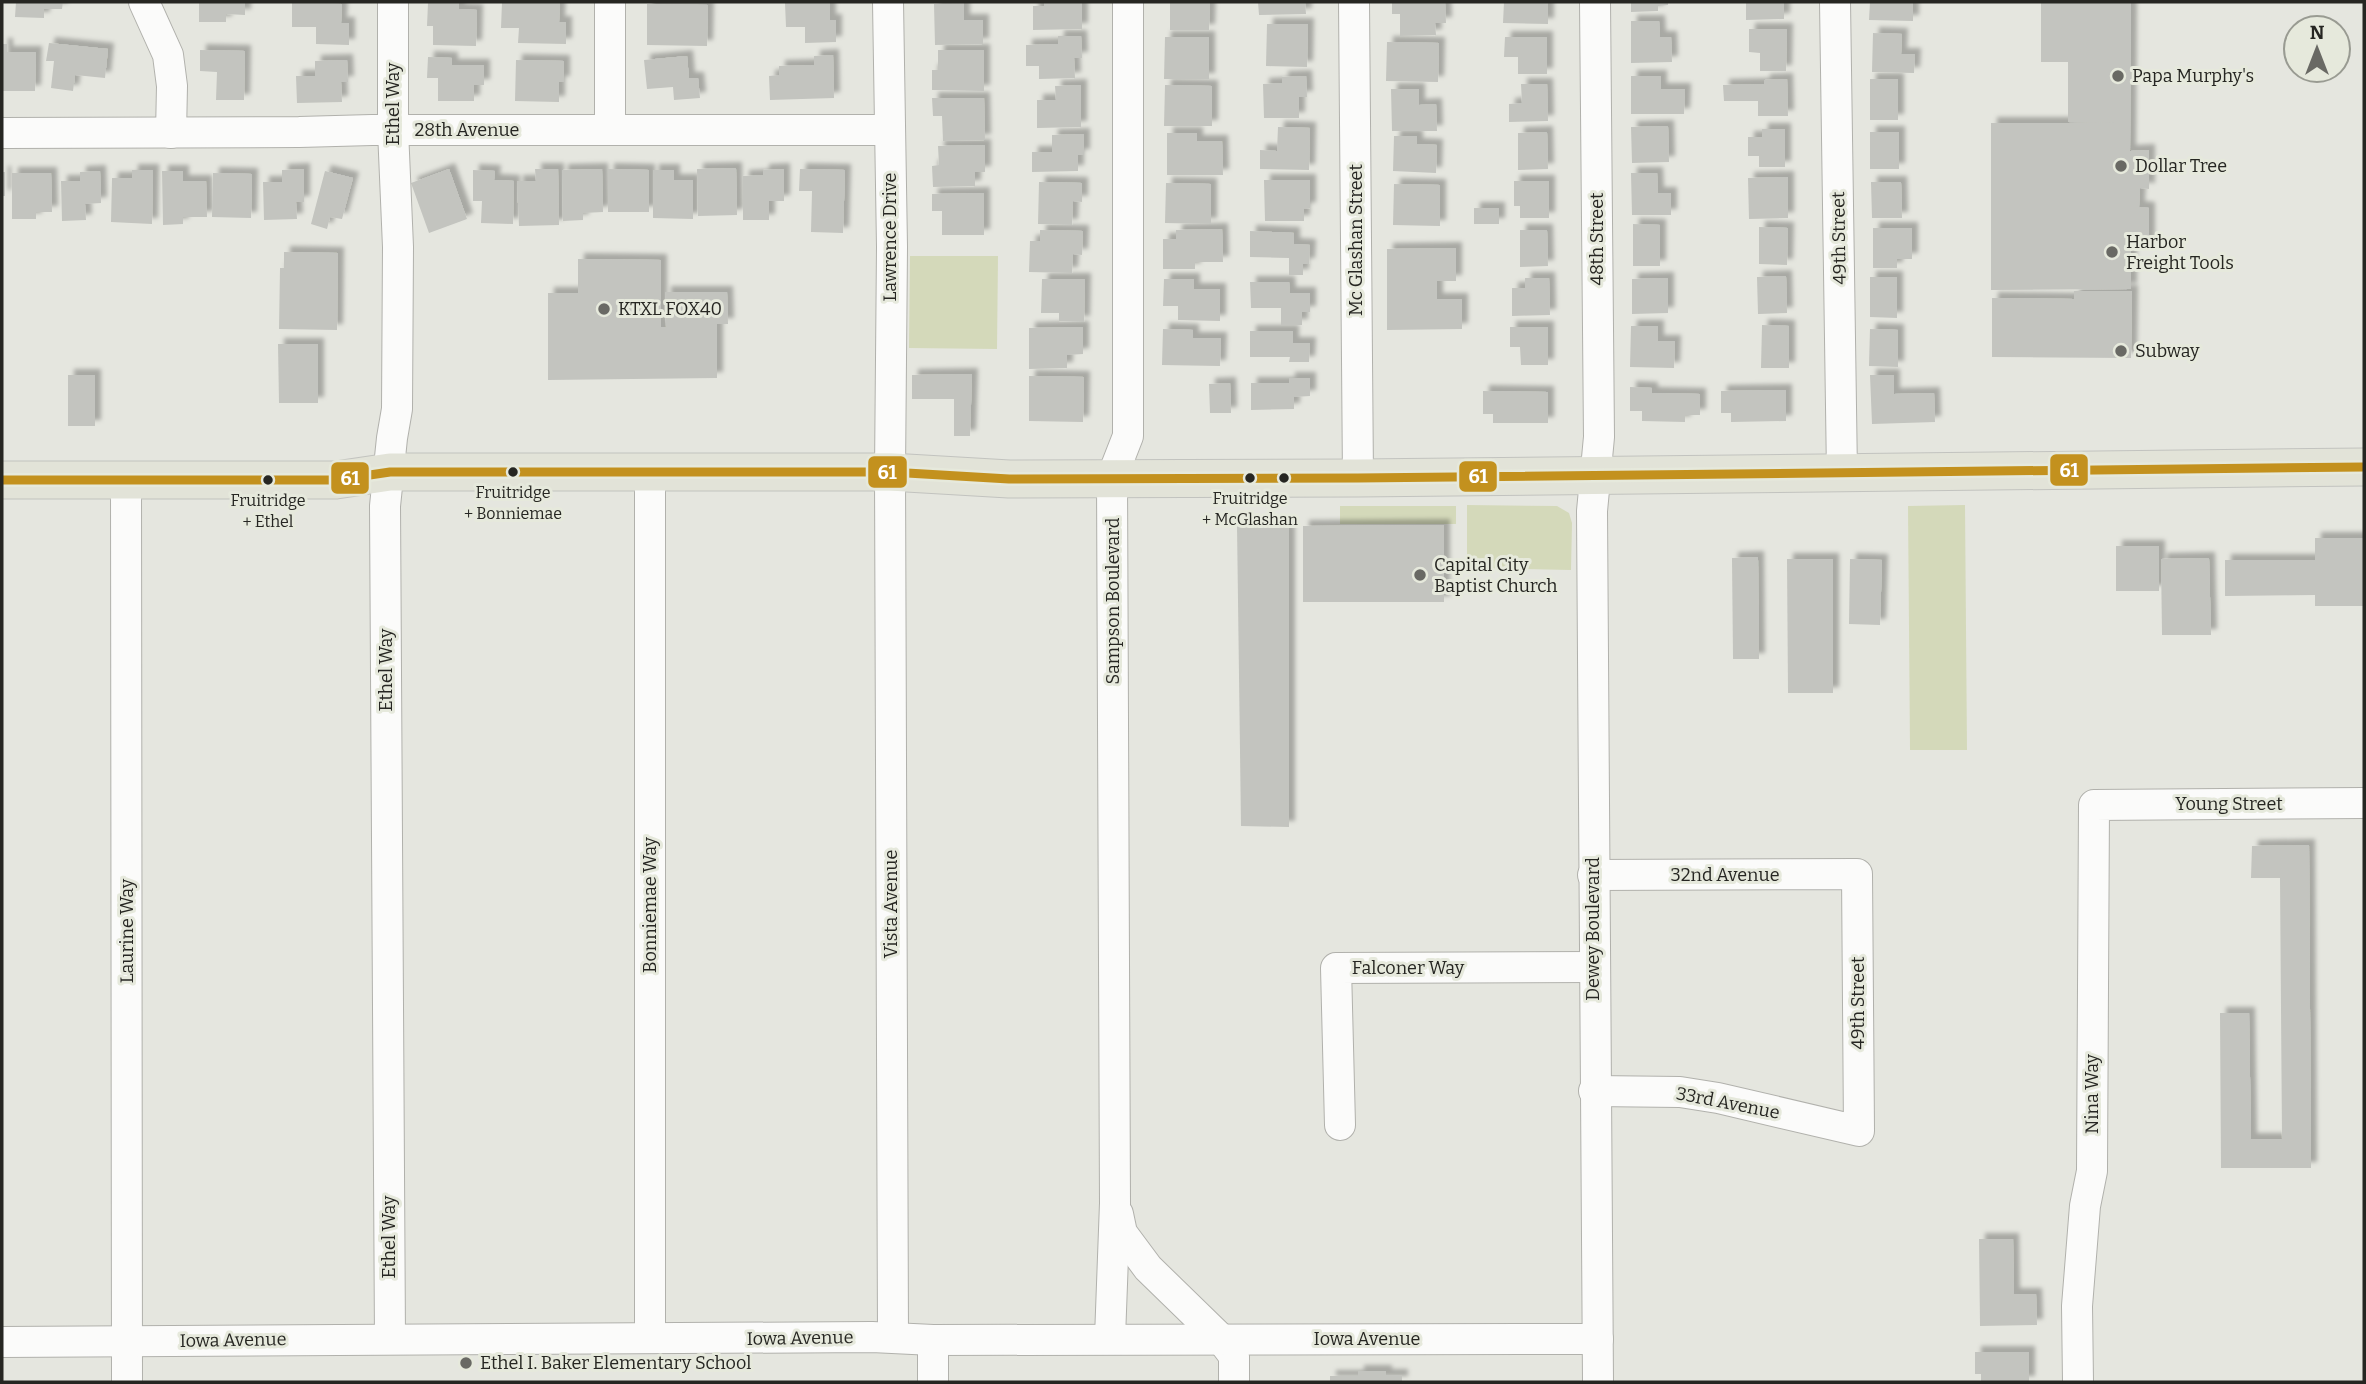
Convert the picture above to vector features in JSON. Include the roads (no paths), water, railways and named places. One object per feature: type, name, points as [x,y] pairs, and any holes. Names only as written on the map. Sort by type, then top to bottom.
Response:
[{"type":"main road","points":[[2,480],[336,480],[390,472],[890,472],[1009,478],[1358,478],[2364,467]]},
{"type":"street","points":[[144,2],[167,55],[172,86],[171,133]]},
{"type":"street","name":"Ethel Way","points":[[390,1339],[385,506],[397,409],[398,247],[393,130],[393,2]]},
{"type":"street","points":[[610,2],[610,130]]},
{"type":"street","name":"Lawrence Drive","points":[[888,2],[892,247],[890,472]]},
{"type":"street","name":"Sampson Boulevard","points":[[1110,1338],[1115,1203],[1112,477],[1128,436],[1128,2]]},
{"type":"street","name":"Mc Glashan Street","points":[[1354,2],[1358,478]]},
{"type":"street","name":"48th Street","points":[[1595,2],[1599,437],[1595,476]]},
{"type":"street","name":"49th Street","points":[[1835,2],[1842,474]]},
{"type":"street","name":"28th Avenue","points":[[2,133],[890,130]]},
{"type":"street","name":"Bonniemae Way","points":[[650,471],[650,1338]]},
{"type":"street","name":"Vista Avenue","points":[[890,472],[893,1337]]},
{"type":"street","name":"Dewey Boulevard","points":[[1595,476],[1592,511],[1593,875],[1598,1382]]},
{"type":"street","name":"Laurine Way","points":[[126,480],[127,1382]]},
{"type":"street","name":"Young Street","points":[[2094,805],[2364,803]]},
{"type":"street","name":"Nina Way","points":[[2078,1382],[2077,1306],[2085,1206],[2092,1171],[2094,805]]},
{"type":"street","name":"49th Street","points":[[1857,874],[1860,1131]]},
{"type":"street","name":"32nd Avenue","points":[[1593,875],[1857,874]]},
{"type":"street","name":"Falconer Way","points":[[1340,1125],[1336,968],[1594,967]]},
{"type":"street","name":"33rd Avenue","points":[[1594,1091],[1680,1092],[1718,1098],[1860,1131]]},
{"type":"street","name":"Sampson Boulevard","points":[[1115,1203],[1122,1233],[1147,1268],[1222,1340],[1234,1356],[1234,1382]]},
{"type":"street","name":"Iowa Avenue","points":[[2,1342],[893,1337],[933,1340],[1598,1339]]},
{"type":"street","points":[[933,1340],[933,1382]]},
{"type":"place","name":"Papa Murphy's","points":[[2118,76]]},
{"type":"place","name":"Dollar Tree","points":[[2121,166]]},
{"type":"place","name":"Harbor Freight Tools","points":[[2112,252]]},
{"type":"place","name":"KTXL FOX40","points":[[604,309]]},
{"type":"place","name":"Subway","points":[[2121,351]]},
{"type":"place","name":"Fruitridge + Bonniemae","points":[[513,472]]},
{"type":"place","name":"Fruitridge + McGlashan","points":[[1250,478]]},
{"type":"place","name":"Fruitridge + Ethel","points":[[268,480]]},
{"type":"place","name":"Capital City Baptist Church","points":[[1420,575]]},
{"type":"place","name":"Ethel I. Baker Elementary School","points":[[466,1363]]}]
